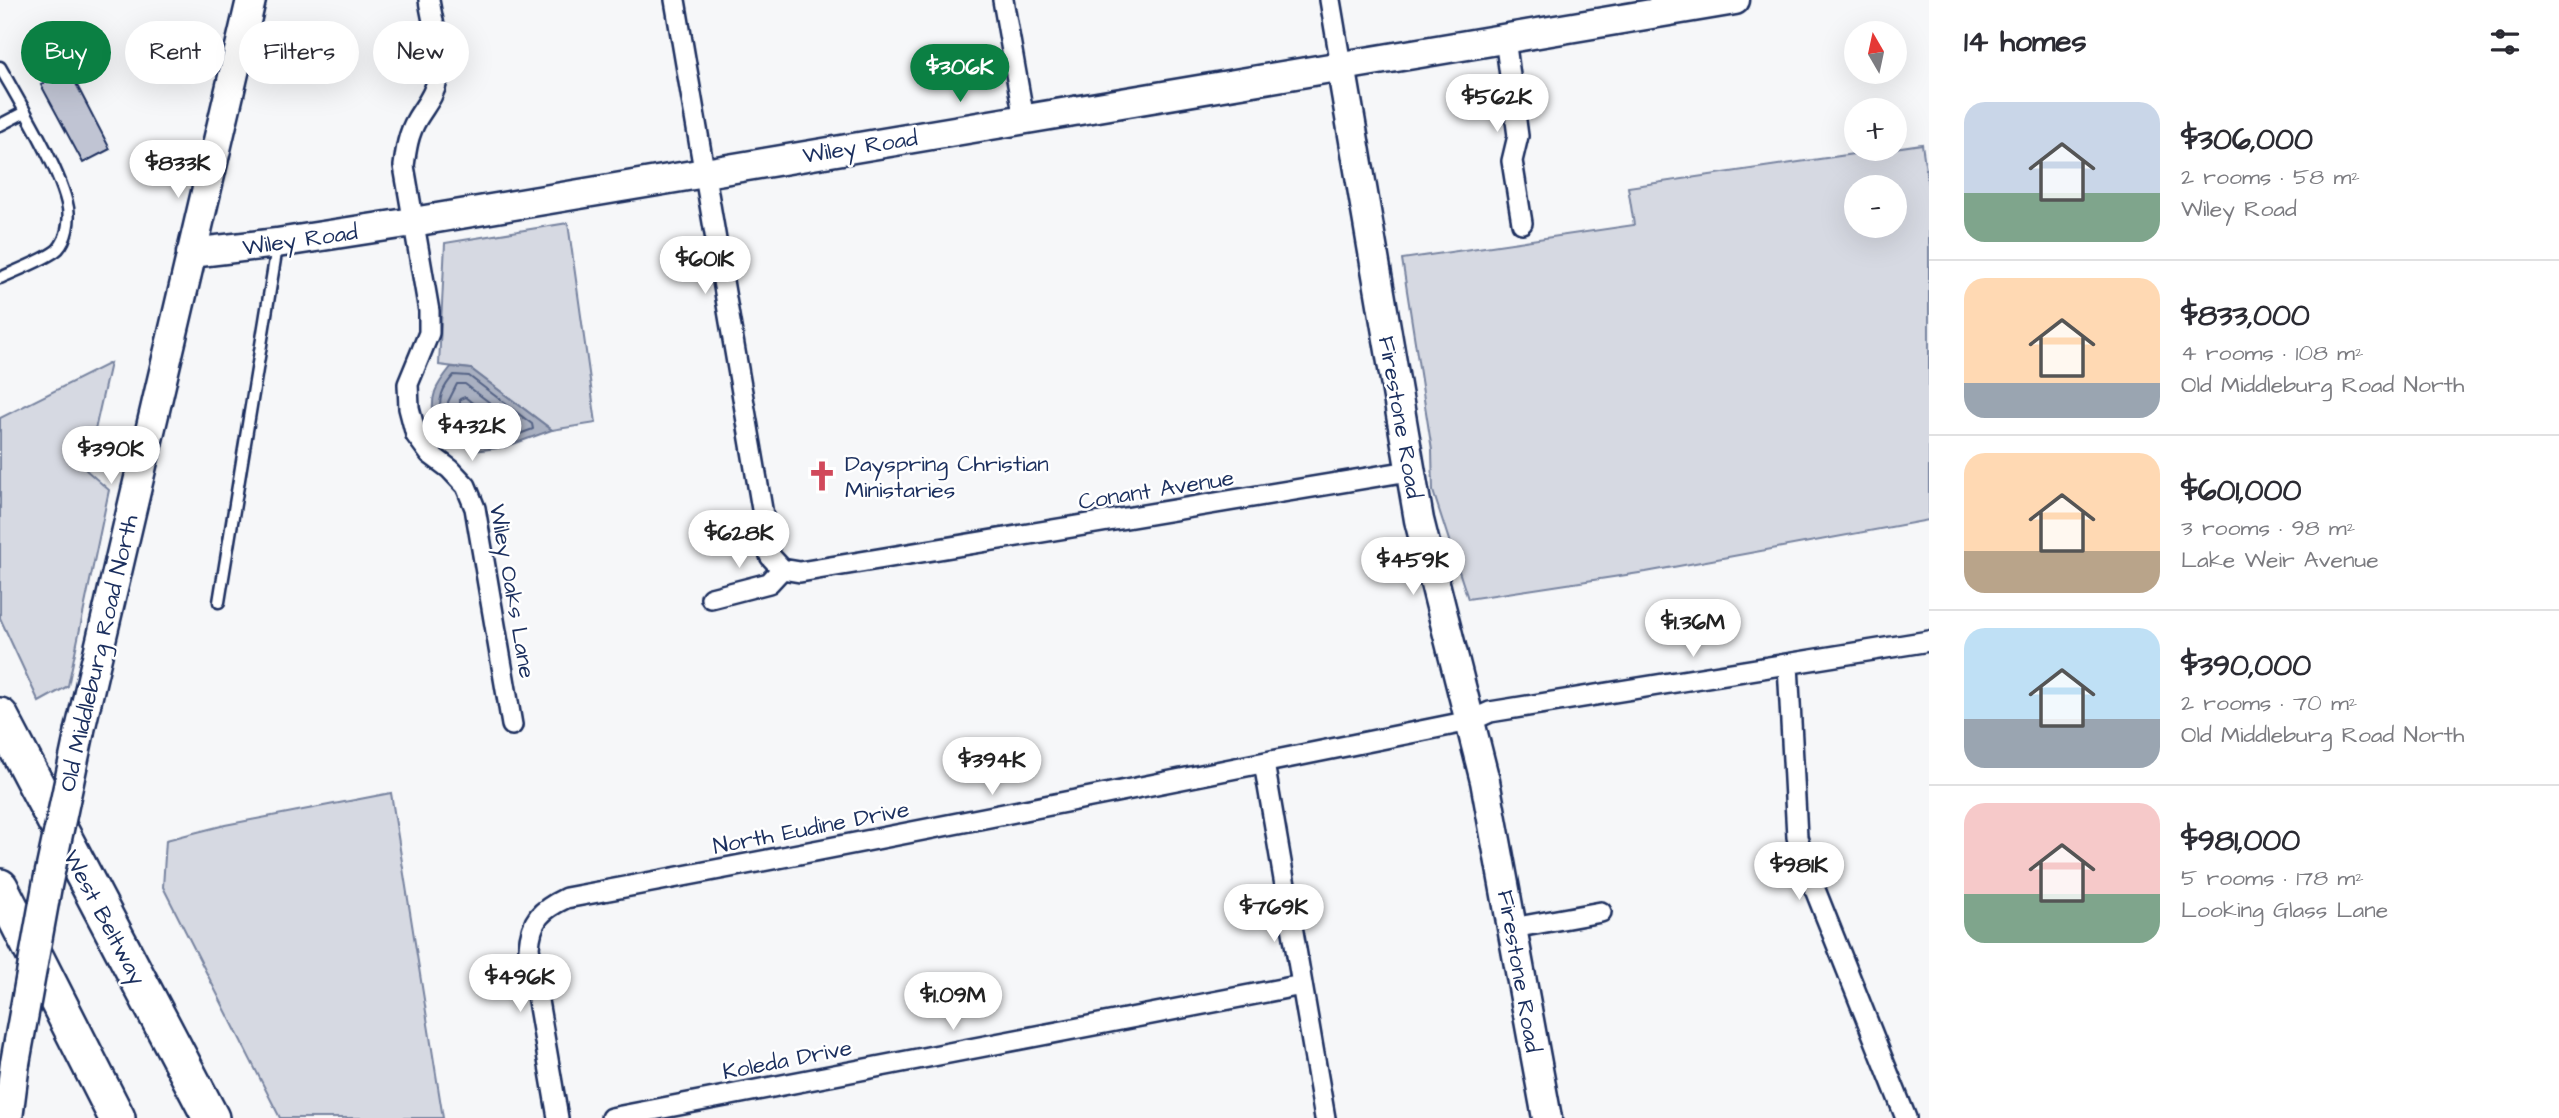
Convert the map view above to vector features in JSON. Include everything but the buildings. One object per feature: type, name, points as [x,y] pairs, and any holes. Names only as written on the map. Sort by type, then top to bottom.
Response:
[{"type":"highway","name":"West Beltway","points":[[0,716],[211,1118]]},
{"type":"highway","points":[[0,887],[117,1118]]},
{"type":"street","name":"Old Middleburg Road North","points":[[8,1118],[15,1063],[47,886],[80,730],[251,0]]},
{"type":"street","name":"Wiley Oaks Lane","points":[[429,0],[439,60],[437,82],[406,145],[404,166],[429,311],[429,332],[408,384],[409,408],[416,435],[430,454],[466,486],[475,508],[512,725]]},
{"type":"street","points":[[675,0],[770,556],[782,569],[769,583],[711,598]]},
{"type":"street","points":[[1003,0],[1024,119]]},
{"type":"street","name":"Firestone Road","points":[[1330,0],[1409,471],[1485,781],[1547,1118]]},
{"type":"street","name":"Wiley Road","points":[[191,253],[413,222],[1505,38],[1625,9],[1735,0]]},
{"type":"street","points":[[1505,38],[1518,136],[1512,161],[1521,223]]},
{"type":"street","name":"Conant Avenue","points":[[782,569],[800,572],[814,570],[1409,471]]},
{"type":"street","name":"North Eudine Drive","points":[[558,1118],[529,948],[530,931],[537,917],[549,906],[566,898],[942,828],[1470,721],[1490,712],[1929,641]]},
{"type":"street","points":[[1788,664],[1797,837],[1804,862],[1906,1118]]},
{"type":"street","points":[[1264,763],[1325,1118]]},
{"type":"street","points":[[1513,928],[1601,912]]},
{"type":"street","name":"Koleda Drive","points":[[611,1118],[1301,985]]},
{"type":"lane","points":[[0,67],[59,181],[68,208],[69,224],[57,251],[0,278]]},
{"type":"lane","points":[[0,125],[24,112]]},
{"type":"lane","points":[[219,602],[277,243]]},
{"type":"shaded area","points":[[1922,144],[1929,191],[1929,520],[1646,572],[1468,599],[1433,491],[1432,450],[1402,259],[1634,225],[1628,187],[1844,155],[1844,161],[1907,161],[1907,146]]},
{"type":"shaded area","points":[[568,223],[596,423],[552,430],[471,369],[439,365],[445,243]]},
{"type":"shaded area","points":[[110,363],[86,470],[109,490],[68,686],[39,702],[0,618],[0,418]]},
{"type":"shaded area","points":[[391,793],[443,1118],[280,1118],[163,887],[166,840],[225,825]]},
{"type":"water","points":[[451,367],[471,369],[552,430],[505,447],[474,451],[434,421],[435,392]]},
{"type":"place","name":"Dayspring Christian Ministaries","points":[[822,476]]}]
